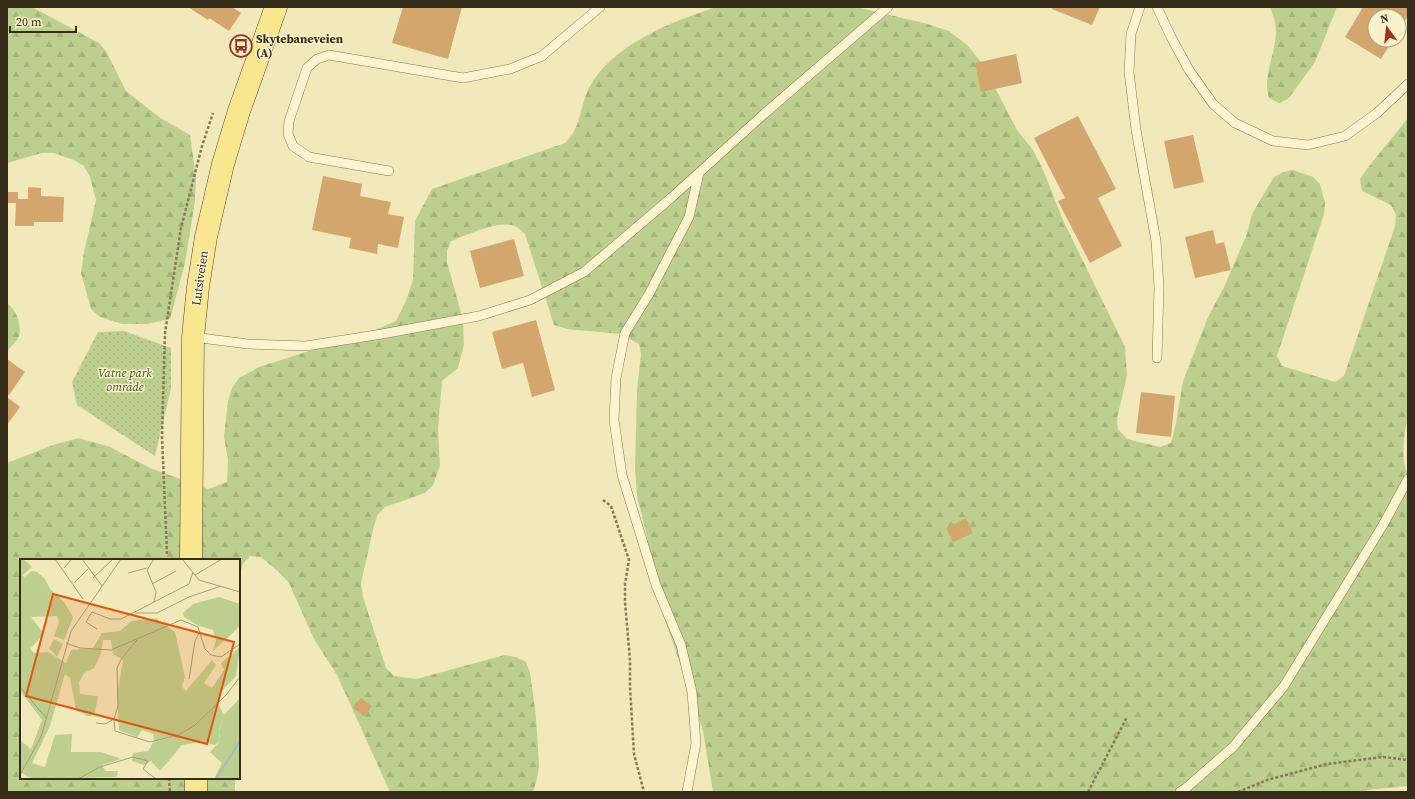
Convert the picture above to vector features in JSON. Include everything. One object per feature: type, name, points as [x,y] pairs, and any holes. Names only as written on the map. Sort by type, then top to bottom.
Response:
[{"type":"main road","name":"Lutsiveien","points":[[191,559],[193,337],[198,287],[206,237],[223,164],[239,111],[276,7]]},
{"type":"main road","points":[[196,779],[196,792]]},
{"type":"lane","points":[[389,171],[309,157],[293,146],[288,134],[289,121],[307,68],[317,59],[329,55],[463,78],[510,69],[542,56],[600,7]]},
{"type":"lane","points":[[193,337],[248,344],[306,346],[423,327],[479,316],[530,300],[584,272],[888,7]]},
{"type":"lane","points":[[1140,7],[1131,34],[1129,72],[1136,130],[1156,241],[1159,287],[1157,358]]},
{"type":"lane","points":[[1157,7],[1189,70],[1213,104],[1235,123],[1273,141],[1308,145],[1345,136],[1377,113],[1408,84]]},
{"type":"lane","points":[[687,792],[696,743],[692,692],[681,645],[656,585],[622,474],[614,420],[616,378],[625,333],[649,294],[689,217],[699,173]]},
{"type":"lane","points":[[1180,792],[1233,747],[1284,686],[1383,525],[1408,479]]},
{"type":"path","points":[[603,500],[611,506],[630,560],[625,584],[625,602],[630,660],[634,754],[644,792]]},
{"type":"path","points":[[1088,792],[1127,717]]},
{"type":"path","points":[[1238,792],[1267,780],[1327,764],[1383,757],[1408,760]]},
{"type":"path","points":[[169,779],[170,792]]},
{"type":"green space","points":[[7,7],[32,7],[99,43],[106,51],[126,91],[159,117],[190,135],[196,177],[195,201],[185,263],[170,319],[147,324],[122,324],[100,317],[91,309],[81,273],[84,252],[96,200],[90,177],[84,166],[74,160],[54,153],[42,153],[7,163]]},
{"type":"green space","points":[[716,7],[856,7],[924,23],[949,31],[967,45],[982,63],[1017,130],[1033,150],[1044,172],[1062,218],[1125,347],[1127,375],[1117,419],[1118,429],[1127,439],[1160,447],[1171,443],[1183,381],[1208,317],[1224,287],[1247,234],[1252,214],[1274,177],[1283,172],[1293,170],[1313,177],[1320,184],[1325,203],[1324,214],[1277,356],[1282,366],[1335,382],[1344,376],[1395,226],[1396,215],[1391,205],[1362,191],[1360,179],[1408,118],[1408,416],[1403,454],[1408,475],[1408,786],[1368,790],[1362,792],[713,792],[703,731],[663,614],[649,562],[648,541],[637,495],[635,469],[637,390],[641,354],[639,344],[620,334],[567,329],[554,325],[525,234],[515,226],[500,225],[483,229],[451,241],[447,251],[447,262],[463,320],[464,345],[458,368],[442,381],[438,429],[440,466],[433,485],[425,493],[385,507],[377,516],[361,583],[363,597],[386,668],[394,676],[416,679],[505,655],[516,657],[526,662],[530,672],[536,717],[539,766],[533,792],[390,792],[337,675],[314,639],[289,583],[280,573],[261,557],[250,556],[243,564],[240,573],[240,559],[20,559],[20,779],[235,779],[235,792],[7,792],[7,463],[56,444],[79,438],[110,447],[150,468],[208,489],[227,482],[228,460],[224,437],[228,401],[232,388],[239,378],[259,367],[375,330],[396,321],[406,301],[413,280],[415,221],[432,189],[565,143],[575,130],[589,88],[599,73],[612,59],[645,37],[681,20]]},
{"type":"green space","points":[[1270,7],[1337,7],[1315,62],[1288,99],[1279,103],[1269,98],[1267,90],[1268,73],[1274,48],[1276,31],[1275,22]]},
{"type":"green space","points":[[7,303],[13,309],[18,318],[20,331],[18,338],[7,352]]},
{"type":"green space","name":"Vatne park område","points":[[124,331],[171,348],[171,388],[155,456],[77,405],[72,382],[98,332]]},
{"type":"building","points":[[188,7],[232,7],[241,13],[229,31]]},
{"type":"building","points":[[403,7],[462,7],[448,59],[392,43]]},
{"type":"building","points":[[1053,7],[1100,7],[1092,25],[1052,9]]},
{"type":"building","points":[[1363,7],[1408,7],[1407,18],[1407,8],[1367,8],[1367,48],[1388,48],[1381,59],[1345,37]]},
{"type":"building","points":[[1016,54],[1022,83],[981,92],[975,63]]},
{"type":"building","points":[[1078,116],[1116,189],[1098,198],[1122,246],[1090,263],[1058,201],[1065,198],[1034,138]]},
{"type":"building","points":[[1193,135],[1204,182],[1174,189],[1164,141]]},
{"type":"building","points":[[323,176],[362,184],[360,196],[391,202],[388,214],[404,217],[398,248],[378,244],[377,254],[349,248],[351,238],[312,230]]},
{"type":"building","points":[[28,187],[41,188],[41,196],[64,197],[63,222],[34,222],[34,226],[15,226],[16,203],[7,203],[7,192],[18,192],[18,199],[28,199]]},
{"type":"building","points":[[1213,230],[1216,244],[1224,242],[1231,270],[1195,278],[1185,237]]},
{"type":"building","points":[[514,239],[524,276],[480,288],[470,251]]},
{"type":"building","points":[[536,320],[555,390],[532,397],[523,363],[502,369],[492,332]]},
{"type":"building","points":[[7,359],[25,372],[9,395],[7,394]]},
{"type":"building","points":[[1141,392],[1175,396],[1171,437],[1136,433]]},
{"type":"building","points":[[7,397],[20,407],[7,425]]},
{"type":"building","points":[[966,518],[973,533],[953,542],[946,528]]},
{"type":"building","points":[[361,698],[372,706],[364,716],[353,708]]},
{"type":"place","name":"Skytebaneveien (A)","points":[[241,46]]}]
